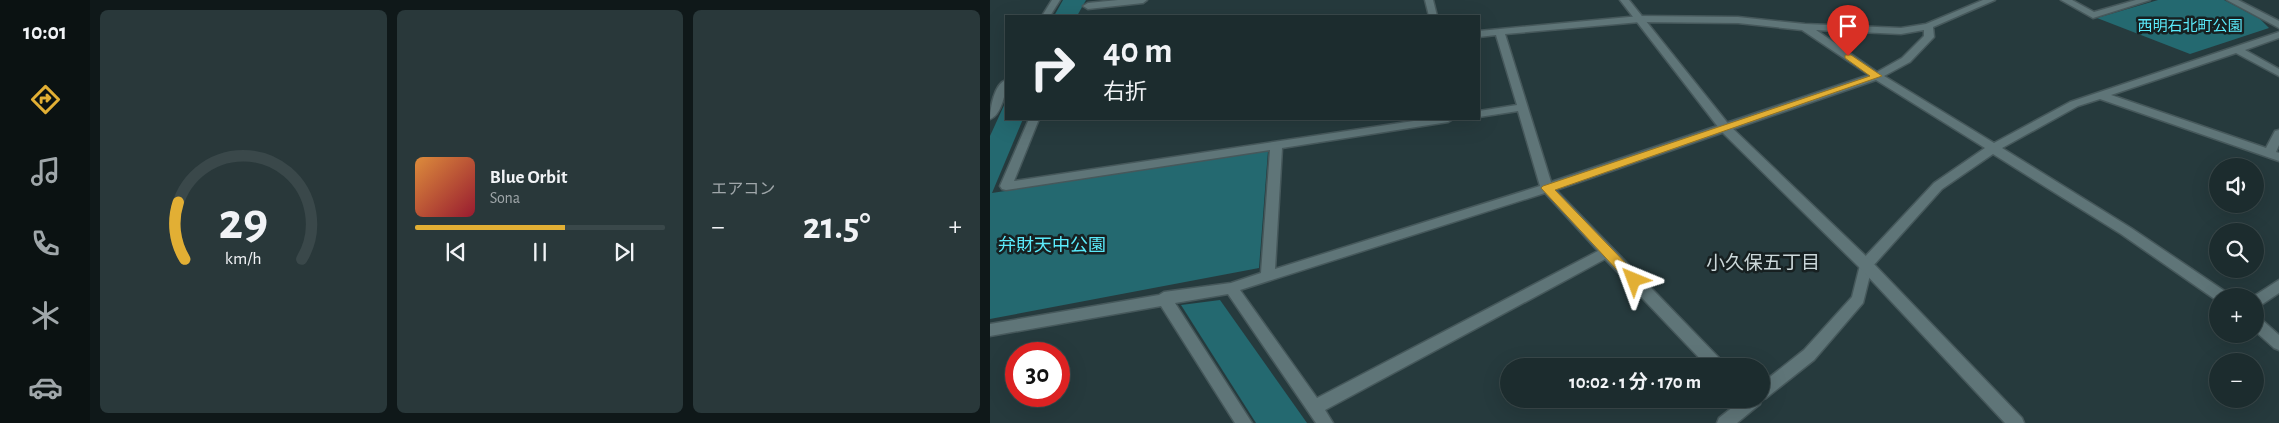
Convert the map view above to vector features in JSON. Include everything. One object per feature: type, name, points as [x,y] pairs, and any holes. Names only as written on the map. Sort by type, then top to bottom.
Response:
[{"type":"street","points":[[1047,15],[1056,0]]},
{"type":"street","points":[[1084,15],[1090,3],[1143,0]]},
{"type":"street","points":[[1429,0],[1433,15]]},
{"type":"street","points":[[1624,0],[1726,128],[1866,265],[2016,423]]},
{"type":"street","points":[[1480,34],[1640,19],[1738,20],[1805,27],[1900,32],[1928,26],[1991,0]]},
{"type":"street","points":[[2065,0],[2093,15],[2146,0]]},
{"type":"street","points":[[2231,0],[2279,25]]},
{"type":"street","points":[[990,330],[1164,298],[1230,288],[1547,188],[1877,76],[1906,60],[1929,37],[1928,26]]},
{"type":"street","points":[[1805,27],[1877,76],[2126,231],[2209,288]]},
{"type":"street","points":[[1500,32],[1547,188],[1709,358]]},
{"type":"street","points":[[1770,385],[1809,355],[1858,299],[1866,265],[1938,186],[1992,148],[2074,104],[2279,35]]},
{"type":"street","points":[[2236,49],[2279,73]]},
{"type":"street","points":[[990,88],[1005,85]]},
{"type":"street","points":[[990,116],[1005,87]]},
{"type":"street","points":[[2100,95],[2274,155],[2279,134]]},
{"type":"street","points":[[1480,114],[1523,107]]},
{"type":"street","points":[[1034,120],[1006,186],[1442,120]]},
{"type":"street","points":[[1268,276],[1276,146]]},
{"type":"street","points":[[1314,408],[1607,252]]},
{"type":"street","points":[[2264,296],[2279,285]]},
{"type":"street","points":[[1230,288],[1325,423]]},
{"type":"street","points":[[1164,298],[1244,423]]},
{"type":"street","points":[[2264,330],[2279,344]]},
{"type":"street","points":[[1725,423],[1742,408]]},
{"type":"green space","points":[[1063,0],[1086,0],[1078,15],[1055,15]]},
{"type":"green space","name":"西明石北町公園","points":[[2158,0],[2224,0],[2260,19],[2269,28],[2190,54],[2097,18]]},
{"type":"green space","name":"弁財天中公園","points":[[1005,103],[1005,120],[1023,120],[992,193],[1268,151],[1259,268],[990,319],[990,136]]},
{"type":"green space","points":[[1220,300],[1307,423],[1256,423],[1181,305]]},
{"type":"district","name":"小久保五丁目","points":[[1763,263]]},
{"type":"route","points":[[1634,280],[1547,188],[1877,76],[1848,56]]}]
